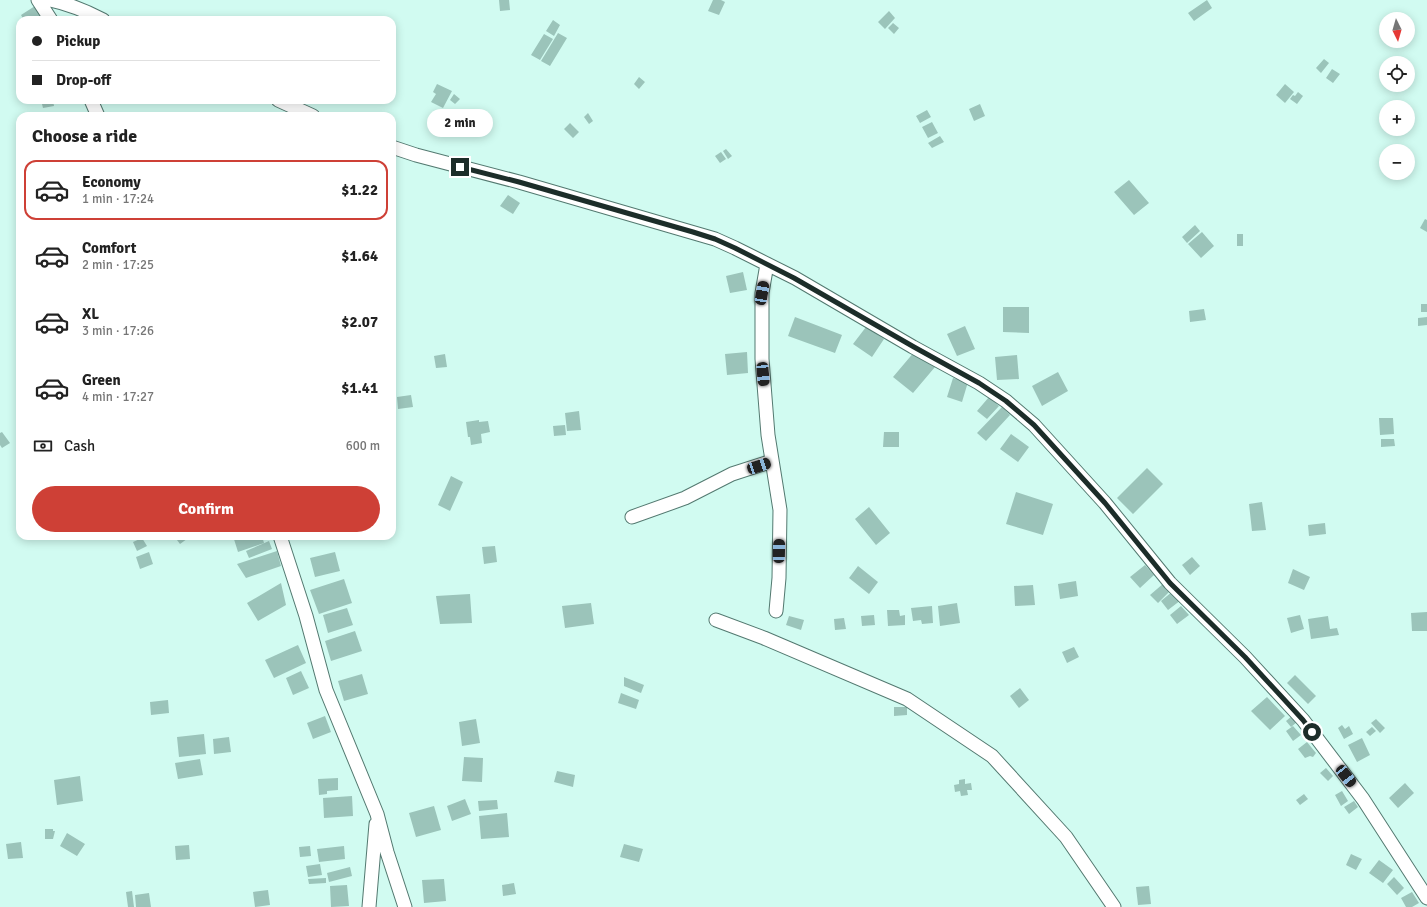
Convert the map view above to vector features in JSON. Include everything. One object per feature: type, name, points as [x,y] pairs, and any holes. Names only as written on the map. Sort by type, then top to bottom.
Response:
[{"type":"street","points":[[38,0],[48,16]]},
{"type":"street","points":[[50,0],[86,11],[95,16]]},
{"type":"street","points":[[287,104],[304,112]]},
{"type":"street","points":[[396,148],[416,155],[519,182],[715,239],[794,278],[979,383],[1006,401],[1034,425],[1105,503],[1170,583],[1245,657],[1303,720],[1363,799],[1427,898]]},
{"type":"street","points":[[767,264],[762,293],[762,359],[768,435],[780,510],[779,578],[776,611]]},
{"type":"street","points":[[632,518],[685,498],[732,474],[772,461]]},
{"type":"street","points":[[281,540],[306,616],[326,690],[377,814],[387,852],[406,907]]},
{"type":"street","points":[[716,620],[764,638],[907,699],[992,756],[1066,837],[1114,907]]},
{"type":"street","points":[[369,907],[377,814]]},
{"type":"building","points":[[499,0],[509,0],[510,10],[500,11]]},
{"type":"building","points":[[713,0],[721,0],[725,2],[719,15],[708,11]]},
{"type":"building","points":[[1207,0],[1212,8],[1194,21],[1188,13]]},
{"type":"building","points":[[35,6],[41,16],[22,16]]},
{"type":"building","points":[[889,11],[895,18],[885,29],[878,22]]},
{"type":"building","points":[[553,20],[560,25],[554,36],[546,31]]},
{"type":"building","points":[[893,23],[899,28],[894,34],[888,28]]},
{"type":"building","points":[[558,33],[567,38],[550,66],[541,61]]},
{"type":"building","points":[[544,34],[553,39],[540,60],[531,55]]},
{"type":"building","points":[[1324,59],[1329,63],[1321,73],[1316,68]]},
{"type":"building","points":[[1332,69],[1340,74],[1333,83],[1326,78]]},
{"type":"building","points":[[639,77],[645,82],[639,89],[634,84]]},
{"type":"building","points":[[437,84],[452,91],[443,108],[431,102],[436,94],[433,92]]},
{"type":"building","points":[[1285,84],[1294,92],[1285,103],[1276,95]]},
{"type":"building","points":[[1298,92],[1303,96],[1297,104],[1290,99]]},
{"type":"building","points":[[454,94],[460,99],[455,104],[450,100]]},
{"type":"building","points":[[42,104],[54,104],[54,106],[43,108]]},
{"type":"building","points":[[980,104],[985,116],[974,121],[969,109]]},
{"type":"building","points":[[927,110],[931,117],[920,123],[916,116]]},
{"type":"building","points":[[588,113],[593,121],[589,124],[584,117]]},
{"type":"building","points":[[932,122],[938,133],[928,138],[922,127]]},
{"type":"building","points":[[570,123],[579,132],[573,138],[564,129]]},
{"type":"building","points":[[940,136],[944,142],[932,148],[928,143]]},
{"type":"building","points":[[726,149],[732,156],[728,159],[723,151]]},
{"type":"building","points":[[721,152],[726,159],[720,163],[715,156]]},
{"type":"building","points":[[1129,180],[1149,203],[1134,215],[1114,192]]},
{"type":"building","points":[[508,195],[520,203],[513,214],[500,206]]},
{"type":"building","points":[[1425,219],[1427,220],[1427,232],[1420,228]]},
{"type":"building","points":[[1195,225],[1200,231],[1187,243],[1182,237]]},
{"type":"building","points":[[1202,232],[1214,246],[1201,258],[1188,244]]},
{"type":"building","points":[[1237,234],[1243,234],[1243,246],[1237,246]]},
{"type":"building","points":[[743,272],[747,290],[730,293],[726,276]]},
{"type":"building","points":[[1421,304],[1427,304],[1427,312],[1421,312]]},
{"type":"building","points":[[1003,307],[1029,307],[1029,333],[1003,332]]},
{"type":"building","points":[[1204,309],[1206,320],[1190,322],[1189,311]]},
{"type":"building","points":[[795,317],[842,335],[835,353],[788,336]]},
{"type":"building","points":[[1427,317],[1427,325],[1418,326],[1418,318]]},
{"type":"building","points":[[965,326],[975,349],[957,356],[947,334]]},
{"type":"building","points":[[866,327],[884,339],[872,357],[853,344]]},
{"type":"building","points":[[915,351],[935,367],[913,393],[893,377]]},
{"type":"building","points":[[747,352],[748,373],[727,375],[725,354]]},
{"type":"building","points":[[445,354],[447,367],[436,368],[434,356]]},
{"type":"building","points":[[1017,355],[1019,379],[997,380],[995,357]]},
{"type":"building","points":[[1058,372],[1068,391],[1042,406],[1032,386]]},
{"type":"building","points":[[953,378],[968,382],[962,402],[947,397]]},
{"type":"building","points":[[411,395],[413,407],[398,409],[397,397]]},
{"type":"building","points":[[989,397],[999,406],[987,419],[977,411]]},
{"type":"building","points":[[1002,407],[1010,415],[986,441],[977,433]]},
{"type":"building","points":[[579,411],[581,430],[567,431],[565,413]]},
{"type":"building","points":[[1379,418],[1393,418],[1394,434],[1380,435]]},
{"type":"building","points":[[479,420],[479,422],[488,421],[490,432],[481,434],[482,443],[471,445],[470,437],[468,437],[466,422]]},
{"type":"building","points":[[565,425],[566,435],[554,436],[553,426]]},
{"type":"building","points":[[2,432],[10,443],[2,448],[0,445],[0,433]]},
{"type":"building","points":[[884,432],[899,432],[899,447],[883,447]]},
{"type":"building","points":[[1011,434],[1029,447],[1018,462],[1000,449]]},
{"type":"building","points":[[1381,439],[1394,439],[1395,446],[1381,447]]},
{"type":"building","points":[[1147,468],[1163,484],[1133,514],[1117,498]]},
{"type":"building","points":[[451,476],[463,482],[450,511],[438,505]]},
{"type":"building","points":[[1016,492],[1053,504],[1043,535],[1006,524]]},
{"type":"building","points":[[1262,502],[1266,530],[1252,531],[1249,504]]},
{"type":"building","points":[[869,507],[890,533],[876,545],[855,519]]},
{"type":"building","points":[[1325,523],[1326,534],[1309,536],[1308,525]]},
{"type":"building","points":[[143,540],[147,546],[137,551],[133,542]]},
{"type":"building","points":[[177,540],[186,540],[180,544]]},
{"type":"building","points":[[234,540],[263,540],[264,543],[238,552]]},
{"type":"building","points":[[269,541],[272,549],[249,558],[246,551]]},
{"type":"building","points":[[495,546],[497,562],[484,564],[482,547]]},
{"type":"building","points":[[277,551],[281,566],[246,578],[237,564]]},
{"type":"building","points":[[149,552],[153,564],[140,569],[136,557]]},
{"type":"building","points":[[335,552],[340,571],[315,577],[310,558]]},
{"type":"building","points":[[1192,557],[1200,566],[1190,575],[1182,565]]},
{"type":"building","points":[[1145,565],[1154,575],[1140,588],[1130,577]]},
{"type":"building","points":[[858,566],[878,582],[869,594],[849,578]]},
{"type":"building","points":[[1293,569],[1310,577],[1304,590],[1288,583]]},
{"type":"building","points":[[344,579],[352,603],[319,614],[310,590]]},
{"type":"building","points":[[1076,581],[1078,596],[1060,599],[1058,584]]},
{"type":"building","points":[[281,583],[286,605],[258,621],[247,603]]},
{"type":"building","points":[[1164,583],[1171,590],[1158,603],[1150,595]]},
{"type":"building","points":[[1033,585],[1035,605],[1015,606],[1014,586]]},
{"type":"building","points":[[1173,591],[1181,600],[1168,610],[1161,601]]},
{"type":"building","points":[[470,594],[472,623],[440,624],[436,596]]},
{"type":"building","points":[[591,603],[594,624],[565,628],[562,606]]},
{"type":"building","points":[[957,603],[960,623],[940,626],[938,606]]},
{"type":"building","points":[[932,606],[933,623],[922,624],[921,620],[913,621],[911,608]]},
{"type":"building","points":[[1181,606],[1189,615],[1177,624],[1170,615]]},
{"type":"building","points":[[347,608],[353,625],[328,633],[323,615]]},
{"type":"building","points":[[887,610],[899,610],[900,616],[905,615],[905,625],[888,626]]},
{"type":"building","points":[[1427,612],[1427,631],[1412,631],[1411,613]]},
{"type":"building","points":[[874,615],[875,625],[862,626],[861,616]]},
{"type":"building","points":[[1300,615],[1304,629],[1291,633],[1287,618]]},
{"type":"building","points":[[789,616],[804,620],[801,630],[786,625]]},
{"type":"building","points":[[1328,616],[1330,629],[1337,628],[1339,635],[1311,639],[1308,619]]},
{"type":"building","points":[[844,618],[846,629],[835,630],[834,619]]},
{"type":"building","points":[[355,631],[362,651],[331,661],[325,641]]},
{"type":"building","points":[[298,645],[306,663],[274,678],[265,660]]},
{"type":"building","points":[[1074,647],[1079,657],[1067,663],[1062,652]]},
{"type":"building","points":[[301,671],[309,688],[293,695],[286,678]]},
{"type":"building","points":[[362,674],[368,694],[344,701],[338,681]]},
{"type":"building","points":[[1295,675],[1316,696],[1308,704],[1287,683]]},
{"type":"building","points":[[624,677],[644,685],[641,693],[624,686]]},
{"type":"building","points":[[1020,688],[1029,700],[1019,708],[1010,696]]},
{"type":"building","points":[[621,693],[639,700],[636,709],[618,703]]},
{"type":"building","points":[[1267,697],[1285,716],[1270,730],[1251,711]]},
{"type":"building","points":[[168,700],[169,713],[151,715],[150,702]]},
{"type":"building","points":[[894,707],[907,707],[907,715],[894,716]]},
{"type":"building","points":[[325,716],[331,732],[313,739],[307,723]]},
{"type":"building","points":[[1292,716],[1297,722],[1291,727],[1286,721]]},
{"type":"building","points":[[476,719],[480,743],[462,746],[459,722]]},
{"type":"building","points":[[1376,719],[1385,728],[1380,733],[1371,723]]},
{"type":"building","points":[[1342,725],[1345,729],[1349,726],[1353,734],[1344,739],[1338,728]]},
{"type":"building","points":[[1293,726],[1301,735],[1293,741],[1286,731]]},
{"type":"building","points":[[1372,727],[1376,731],[1370,736],[1366,732]]},
{"type":"building","points":[[204,734],[206,754],[179,757],[177,737]]},
{"type":"building","points":[[229,737],[231,752],[214,754],[213,739]]},
{"type":"building","points":[[1362,738],[1370,755],[1357,762],[1348,745]]},
{"type":"building","points":[[1307,742],[1316,753],[1313,757],[1310,756],[1305,758],[1298,749]]},
{"type":"building","points":[[464,757],[483,758],[482,782],[462,781]]},
{"type":"building","points":[[200,759],[203,775],[178,779],[175,763]]},
{"type":"building","points":[[1326,768],[1333,776],[1328,781],[1320,773]]},
{"type":"building","points":[[557,771],[575,775],[573,787],[554,782]]},
{"type":"building","points":[[80,776],[83,801],[57,805],[54,780]]},
{"type":"building","points":[[338,778],[338,790],[327,791],[327,794],[319,795],[318,779]]},
{"type":"building","points":[[965,779],[965,784],[971,783],[972,790],[967,790],[968,795],[961,796],[960,791],[955,792],[954,785],[959,784],[959,780]]},
{"type":"building","points":[[1405,783],[1414,793],[1398,808],[1389,798]]},
{"type":"building","points":[[1342,791],[1348,801],[1341,806],[1335,795]]},
{"type":"building","points":[[1304,794],[1308,799],[1300,805],[1296,800]]},
{"type":"building","points":[[352,796],[353,816],[324,818],[323,798]]},
{"type":"building","points":[[465,799],[471,814],[452,821],[447,806]]},
{"type":"building","points":[[497,800],[498,809],[479,811],[478,801]]},
{"type":"building","points":[[1354,801],[1358,807],[1349,814],[1344,807]]},
{"type":"building","points":[[434,806],[441,830],[416,837],[409,813]]},
{"type":"building","points":[[507,813],[509,837],[481,839],[479,816]]},
{"type":"building","points":[[45,829],[53,829],[53,831],[55,831],[53,839],[45,839]]},
{"type":"building","points":[[67,833],[85,844],[77,856],[60,846]]},
{"type":"building","points":[[21,842],[23,858],[8,859],[6,844]]},
{"type":"building","points":[[624,844],[643,849],[639,862],[620,857]]},
{"type":"building","points":[[189,845],[190,859],[176,860],[175,846]]},
{"type":"building","points":[[310,846],[311,856],[300,857],[299,847]]},
{"type":"building","points":[[344,846],[345,859],[319,862],[317,849]]},
{"type":"building","points":[[1351,854],[1362,859],[1356,870],[1346,865]]},
{"type":"building","points":[[1379,860],[1393,870],[1383,883],[1369,873]]},
{"type":"building","points":[[320,864],[322,875],[308,877],[306,866]]},
{"type":"building","points":[[350,867],[352,876],[329,882],[327,873]]},
{"type":"building","points":[[1394,877],[1404,888],[1397,895],[1387,884]]},
{"type":"building","points":[[326,878],[326,883],[309,884],[308,879]]},
{"type":"building","points":[[444,879],[446,901],[424,903],[422,880]]},
{"type":"building","points":[[514,883],[516,894],[503,896],[502,885]]},
{"type":"building","points":[[347,885],[349,906],[331,907],[330,886]]},
{"type":"building","points":[[1149,886],[1151,904],[1138,905],[1136,887]]},
{"type":"building","points":[[268,890],[270,905],[255,907],[253,892]]},
{"type":"building","points":[[132,891],[134,907],[128,907],[126,892]]},
{"type":"building","points":[[1412,892],[1419,903],[1412,907],[1406,907],[1401,898]]},
{"type":"building","points":[[149,893],[151,907],[136,907],[135,895]]},
{"type":"route","points":[[460,167],[519,182],[715,239],[794,278],[979,383],[1006,401],[1034,425],[1105,503],[1170,583],[1245,657],[1303,720],[1312,732]]}]
